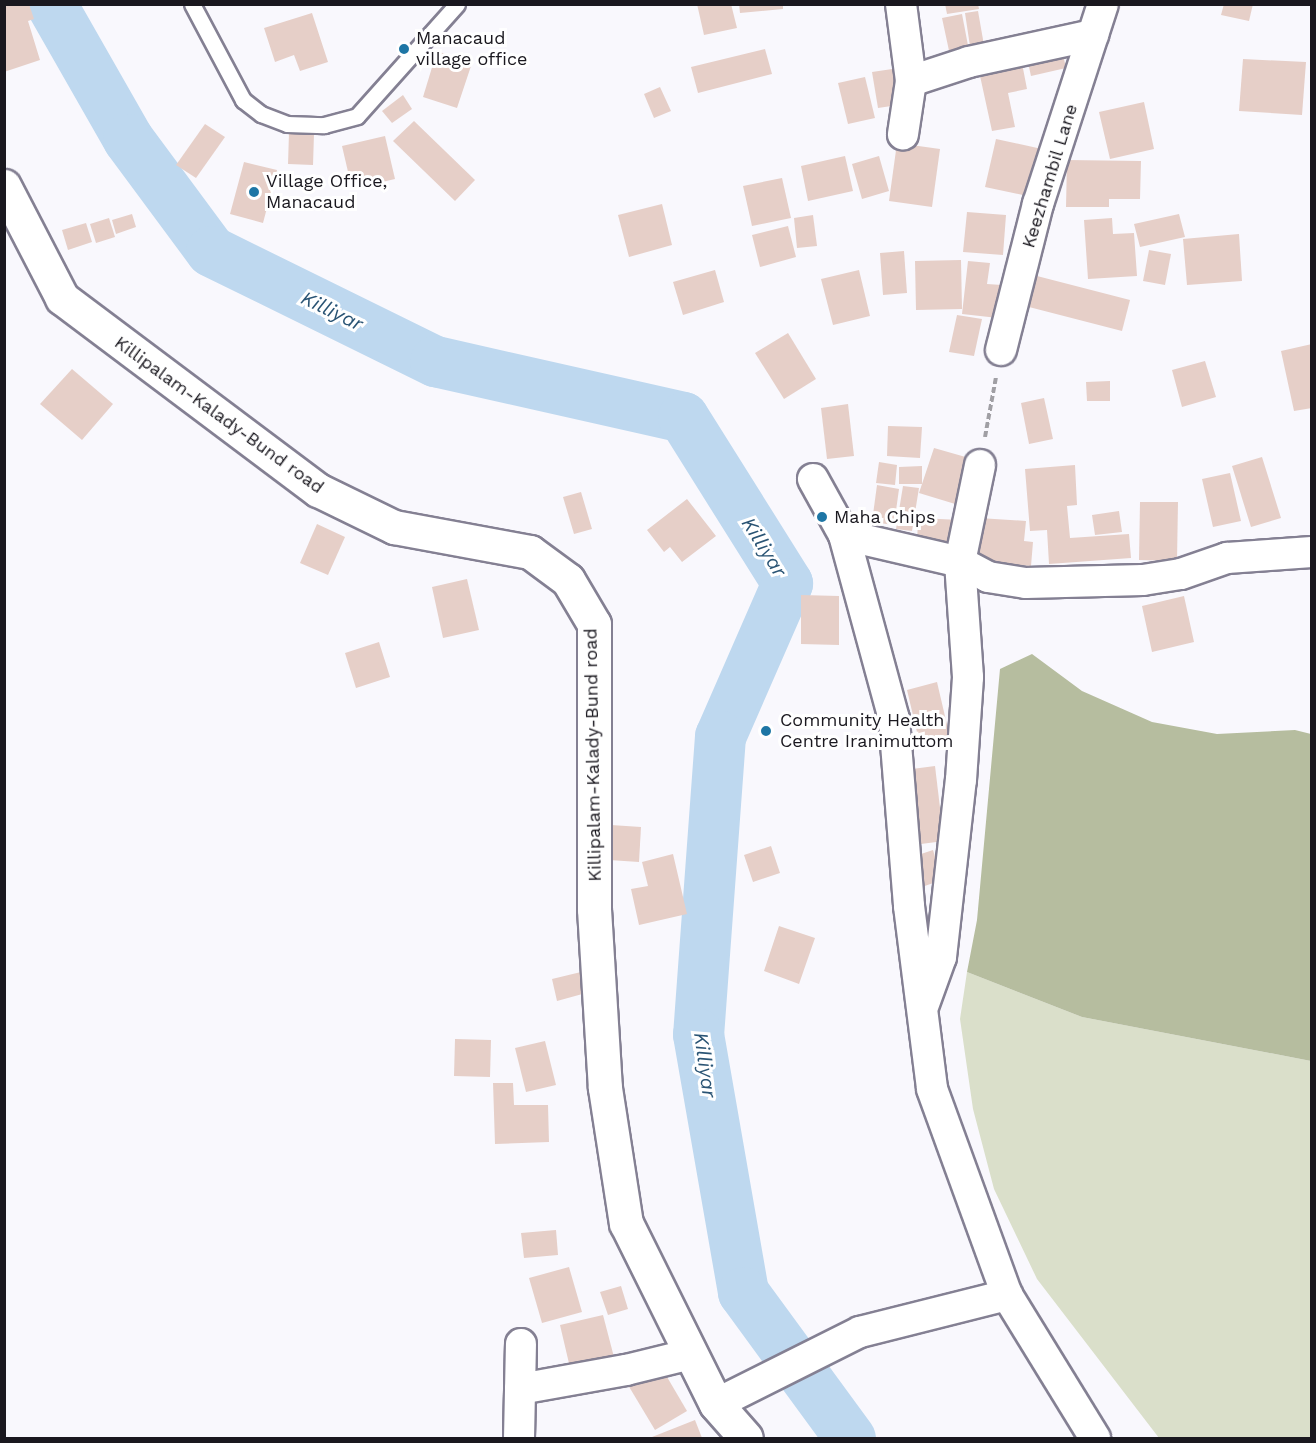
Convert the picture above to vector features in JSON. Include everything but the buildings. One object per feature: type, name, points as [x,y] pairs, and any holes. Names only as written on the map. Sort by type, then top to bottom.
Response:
[{"type":"street","points":[[901,4],[911,81],[903,134]]},
{"type":"street","name":"Keezhambil Lane","points":[[1001,350],[1038,204],[1103,4]]},
{"type":"street","points":[[911,81],[969,62],[1093,35]]},
{"type":"street","name":"Killipalam-Kalady-Bund road","points":[[4,186],[62,298],[318,490],[394,527],[530,552],[568,580],[574,589],[594,624],[594,909],[609,1110],[626,1223],[716,1404],[746,1438]]},
{"type":"street","points":[[922,1010],[941,957],[961,780],[968,677],[960,562],[981,465]]},
{"type":"street","points":[[813,479],[844,535],[894,719],[922,1010],[932,1089],[1007,1295],[1095,1438]]},
{"type":"street","points":[[844,535],[960,562],[988,577],[1026,583],[1080,584],[1181,574],[1227,558],[1311,552]]},
{"type":"street","points":[[716,1404],[860,1332],[1007,1295]]},
{"type":"street","points":[[519,1438],[521,1344]]},
{"type":"street","points":[[520,1389],[691,1354]]},
{"type":"lane","points":[[192,4],[243,100],[261,114],[287,124],[324,125],[357,116],[457,4]]},
{"type":"path","points":[[981,465],[1001,350]]},
{"type":"green space","points":[[1032,654],[1082,691],[1152,722],[1217,734],[1295,730],[1311,734],[1311,1061],[1082,1017],[967,972],[977,920],[1000,669]]},
{"type":"green space","points":[[967,972],[1082,1017],[1311,1061],[1311,1438],[1159,1438],[1037,1279],[994,1189],[973,1109],[960,1019]]},
{"type":"waterway","name":"Killiyar","points":[[51,4],[128,139],[211,251],[435,361],[683,417],[787,583],[720,736],[698,1034],[743,1292],[850,1438]]},
{"type":"place","name":"Manacaud village office","points":[[404,49]]},
{"type":"place","name":"Village Office, Manacaud","points":[[254,192]]},
{"type":"place","name":"Maha Chips","points":[[822,517]]},
{"type":"place","name":"Community Health Centre Iranimuttom","points":[[766,731]]}]
